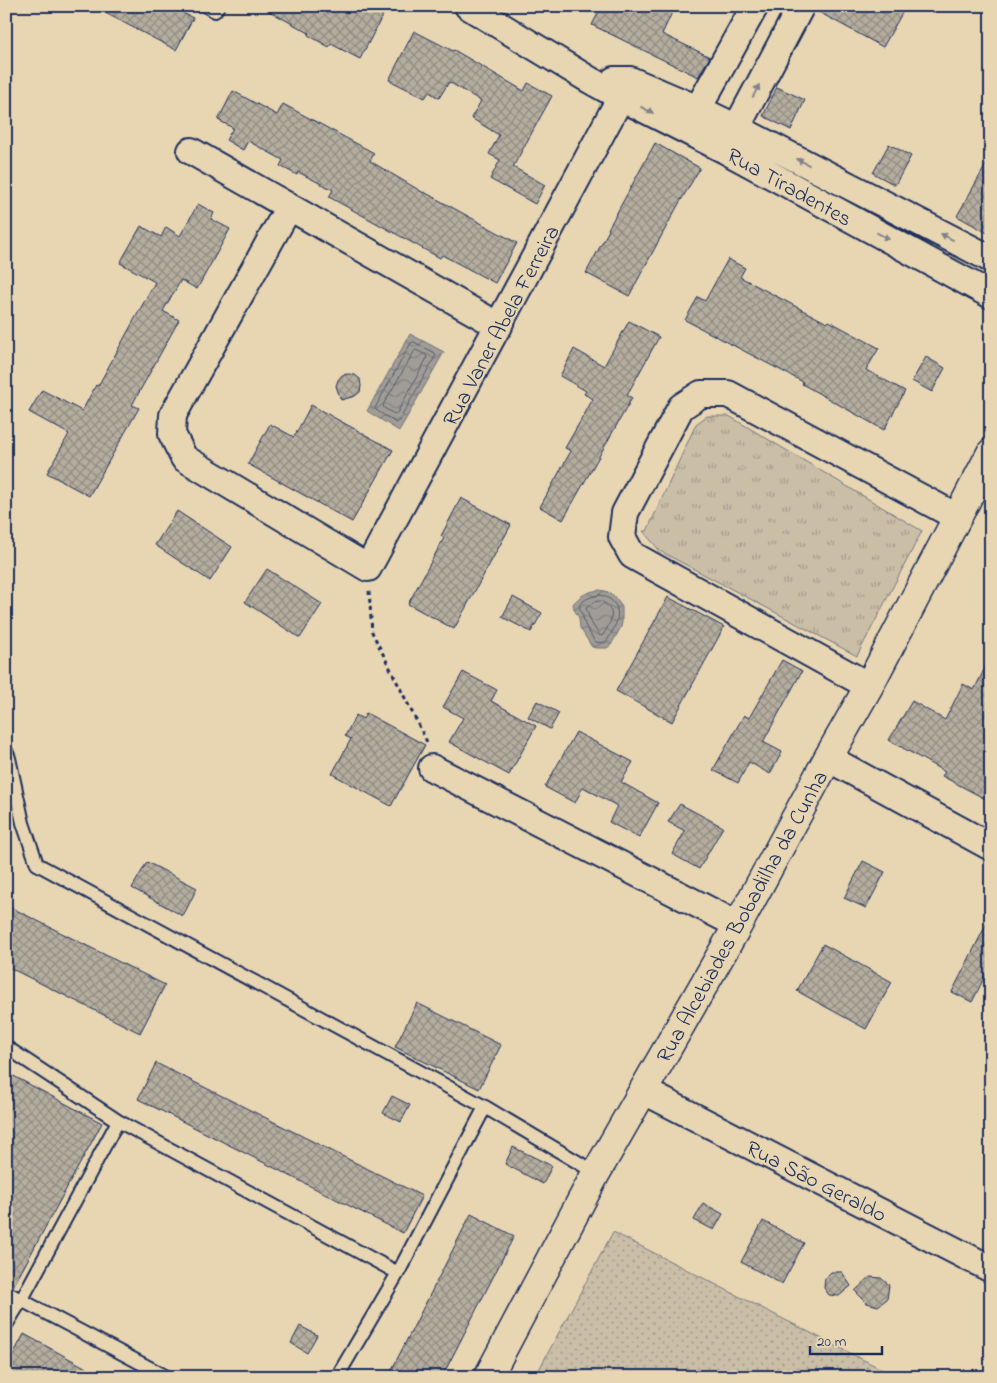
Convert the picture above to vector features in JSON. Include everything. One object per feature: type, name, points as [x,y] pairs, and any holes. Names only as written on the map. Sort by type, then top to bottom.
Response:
[{"type":"street","name":"Rua Tiradentes","points":[[468,6],[588,79],[626,89],[991,259]]},
{"type":"street","points":[[692,119],[755,6]]},
{"type":"street","points":[[731,139],[801,6]]},
{"type":"street","name":"Rua Vaner Abela Ferreira","points":[[368,568],[626,89]]},
{"type":"street","name":"Rua Tiradentes","points":[[731,139],[991,295]]},
{"type":"street","points":[[191,151],[499,326]]},
{"type":"street","points":[[289,207],[173,415],[172,434],[184,458],[368,568]]},
{"type":"street","points":[[869,686],[632,554],[622,537],[625,513],[681,407],[701,394],[728,394],[957,517]]},
{"type":"street","name":"Rua Alcebiades Bobadilha da Cunha","points":[[488,1377],[596,1173],[738,925],[869,686],[991,453]]},
{"type":"street","points":[[828,758],[991,847]]},
{"type":"street","points":[[432,768],[738,925]]},
{"type":"street","name":"Rua São Geraldo","points":[[644,1092],[991,1269]]},
{"type":"lane","points":[[206,6],[215,11],[218,6]]},
{"type":"lane","points":[[6,751],[23,823],[37,864],[485,1107],[596,1173]]},
{"type":"lane","points":[[6,1047],[118,1122],[398,1273]]},
{"type":"lane","points":[[337,1377],[398,1273],[485,1107]]},
{"type":"lane","points":[[6,1325],[118,1122]]},
{"type":"lane","points":[[6,1292],[167,1377]]},
{"type":"path","points":[[368,568],[372,632],[428,742],[432,768]]},
{"type":"green space","points":[[707,416],[729,416],[922,531],[857,656],[660,551],[643,531],[647,531],[696,424]]},
{"type":"green space","points":[[613,1232],[897,1377],[535,1377]]},
{"type":"water","points":[[410,334],[444,352],[399,431],[367,411]]},
{"type":"water","points":[[600,590],[614,596],[622,607],[621,627],[611,645],[607,648],[592,647],[580,628],[579,618],[573,604],[585,594]]},
{"type":"building","points":[[92,6],[186,6],[183,13],[193,18],[176,50]]},
{"type":"building","points":[[260,6],[367,6],[383,15],[360,59],[331,44],[329,47],[308,35],[309,33]]},
{"type":"building","points":[[602,6],[675,6],[662,34],[710,57],[698,77],[592,25]]},
{"type":"building","points":[[816,6],[906,6],[883,47],[815,10]]},
{"type":"building","points":[[414,31],[454,50],[524,91],[528,83],[552,96],[513,167],[545,185],[535,204],[490,179],[500,160],[489,154],[499,135],[471,118],[481,101],[449,82],[439,98],[429,92],[425,98],[389,80]]},
{"type":"building","points":[[777,87],[805,100],[791,130],[763,116]]},
{"type":"building","points":[[233,91],[277,115],[283,104],[374,153],[370,161],[424,193],[517,243],[495,283],[442,255],[440,258],[329,197],[333,190],[298,172],[297,175],[280,166],[283,160],[248,141],[243,150],[226,140],[233,128],[218,120]]},
{"type":"building","points":[[655,143],[700,168],[629,296],[586,273]]},
{"type":"building","points":[[889,144],[911,156],[895,185],[873,173]]},
{"type":"building","points":[[991,156],[991,235],[957,216]]},
{"type":"building","points":[[198,204],[214,213],[211,219],[230,229],[197,289],[181,280],[163,311],[179,320],[132,405],[139,408],[89,496],[47,473],[69,434],[29,412],[42,390],[82,411],[96,385],[98,386],[155,282],[120,263],[141,226],[161,237],[166,227],[180,236]]},
{"type":"building","points":[[728,259],[745,268],[740,277],[879,348],[866,370],[905,391],[884,430],[802,384],[803,382],[685,320],[698,297],[705,301]]},
{"type":"building","points":[[629,321],[659,337],[627,395],[632,398],[563,520],[540,507],[571,451],[565,448],[593,399],[584,394],[586,391],[560,376],[574,349],[604,366]]},
{"type":"building","points":[[926,357],[945,368],[932,392],[912,381]]},
{"type":"building","points":[[342,375],[355,375],[360,379],[360,392],[355,396],[341,400],[336,386]]},
{"type":"building","points":[[311,405],[393,450],[352,522],[248,464],[270,424],[294,437]]},
{"type":"building","points":[[461,498],[511,525],[454,629],[408,604],[444,538],[441,536]]},
{"type":"building","points":[[177,511],[232,547],[210,581],[155,545]]},
{"type":"building","points":[[267,569],[322,604],[300,638],[245,602]]},
{"type":"building","points":[[513,597],[542,613],[531,632],[502,617]]},
{"type":"building","points":[[668,597],[724,627],[672,722],[616,691]]},
{"type":"building","points":[[991,656],[991,802],[942,776],[945,772],[889,740],[912,701],[945,720],[963,684],[974,690]]},
{"type":"building","points":[[782,660],[802,671],[763,742],[782,752],[770,774],[749,762],[738,783],[713,770],[744,715],[749,718]]},
{"type":"building","points":[[463,672],[497,690],[491,701],[536,726],[509,775],[449,742],[463,718],[443,707]]},
{"type":"building","points":[[537,701],[559,713],[550,729],[528,717]]},
{"type":"building","points":[[366,713],[425,745],[391,806],[332,774],[351,739],[345,736],[356,715],[363,719]]},
{"type":"building","points":[[576,732],[633,762],[621,782],[658,803],[639,838],[609,822],[617,806],[583,787],[575,803],[545,787]]},
{"type":"building","points":[[680,804],[723,827],[699,869],[672,854],[685,831],[668,822]]},
{"type":"building","points":[[863,861],[885,872],[866,908],[844,898]]},
{"type":"building","points":[[147,862],[197,888],[183,916],[132,888]]},
{"type":"building","points":[[6,905],[165,985],[140,1033],[6,966]]},
{"type":"building","points":[[991,915],[991,979],[985,976],[972,1002],[952,992]]},
{"type":"building","points":[[823,944],[892,982],[866,1029],[797,991]]},
{"type":"building","points":[[417,1003],[501,1045],[479,1089],[395,1047]]},
{"type":"building","points":[[156,1063],[422,1196],[403,1233],[138,1099]]},
{"type":"building","points":[[6,1072],[102,1123],[13,1287],[6,1284]]},
{"type":"building","points":[[392,1096],[410,1105],[401,1122],[383,1113]]},
{"type":"building","points":[[513,1147],[552,1166],[543,1184],[505,1164]]},
{"type":"building","points":[[703,1203],[723,1214],[714,1230],[694,1220]]},
{"type":"building","points":[[471,1214],[514,1236],[442,1377],[388,1377]]},
{"type":"building","points":[[763,1221],[804,1243],[782,1284],[741,1262]]},
{"type":"building","points":[[831,1272],[842,1272],[851,1286],[839,1296],[829,1295],[824,1288],[825,1278]]},
{"type":"building","points":[[870,1277],[881,1278],[889,1285],[887,1299],[878,1306],[867,1303],[855,1291]]},
{"type":"building","points":[[300,1326],[317,1335],[307,1353],[291,1343]]},
{"type":"building","points":[[24,1334],[103,1377],[6,1377],[6,1368]]}]
